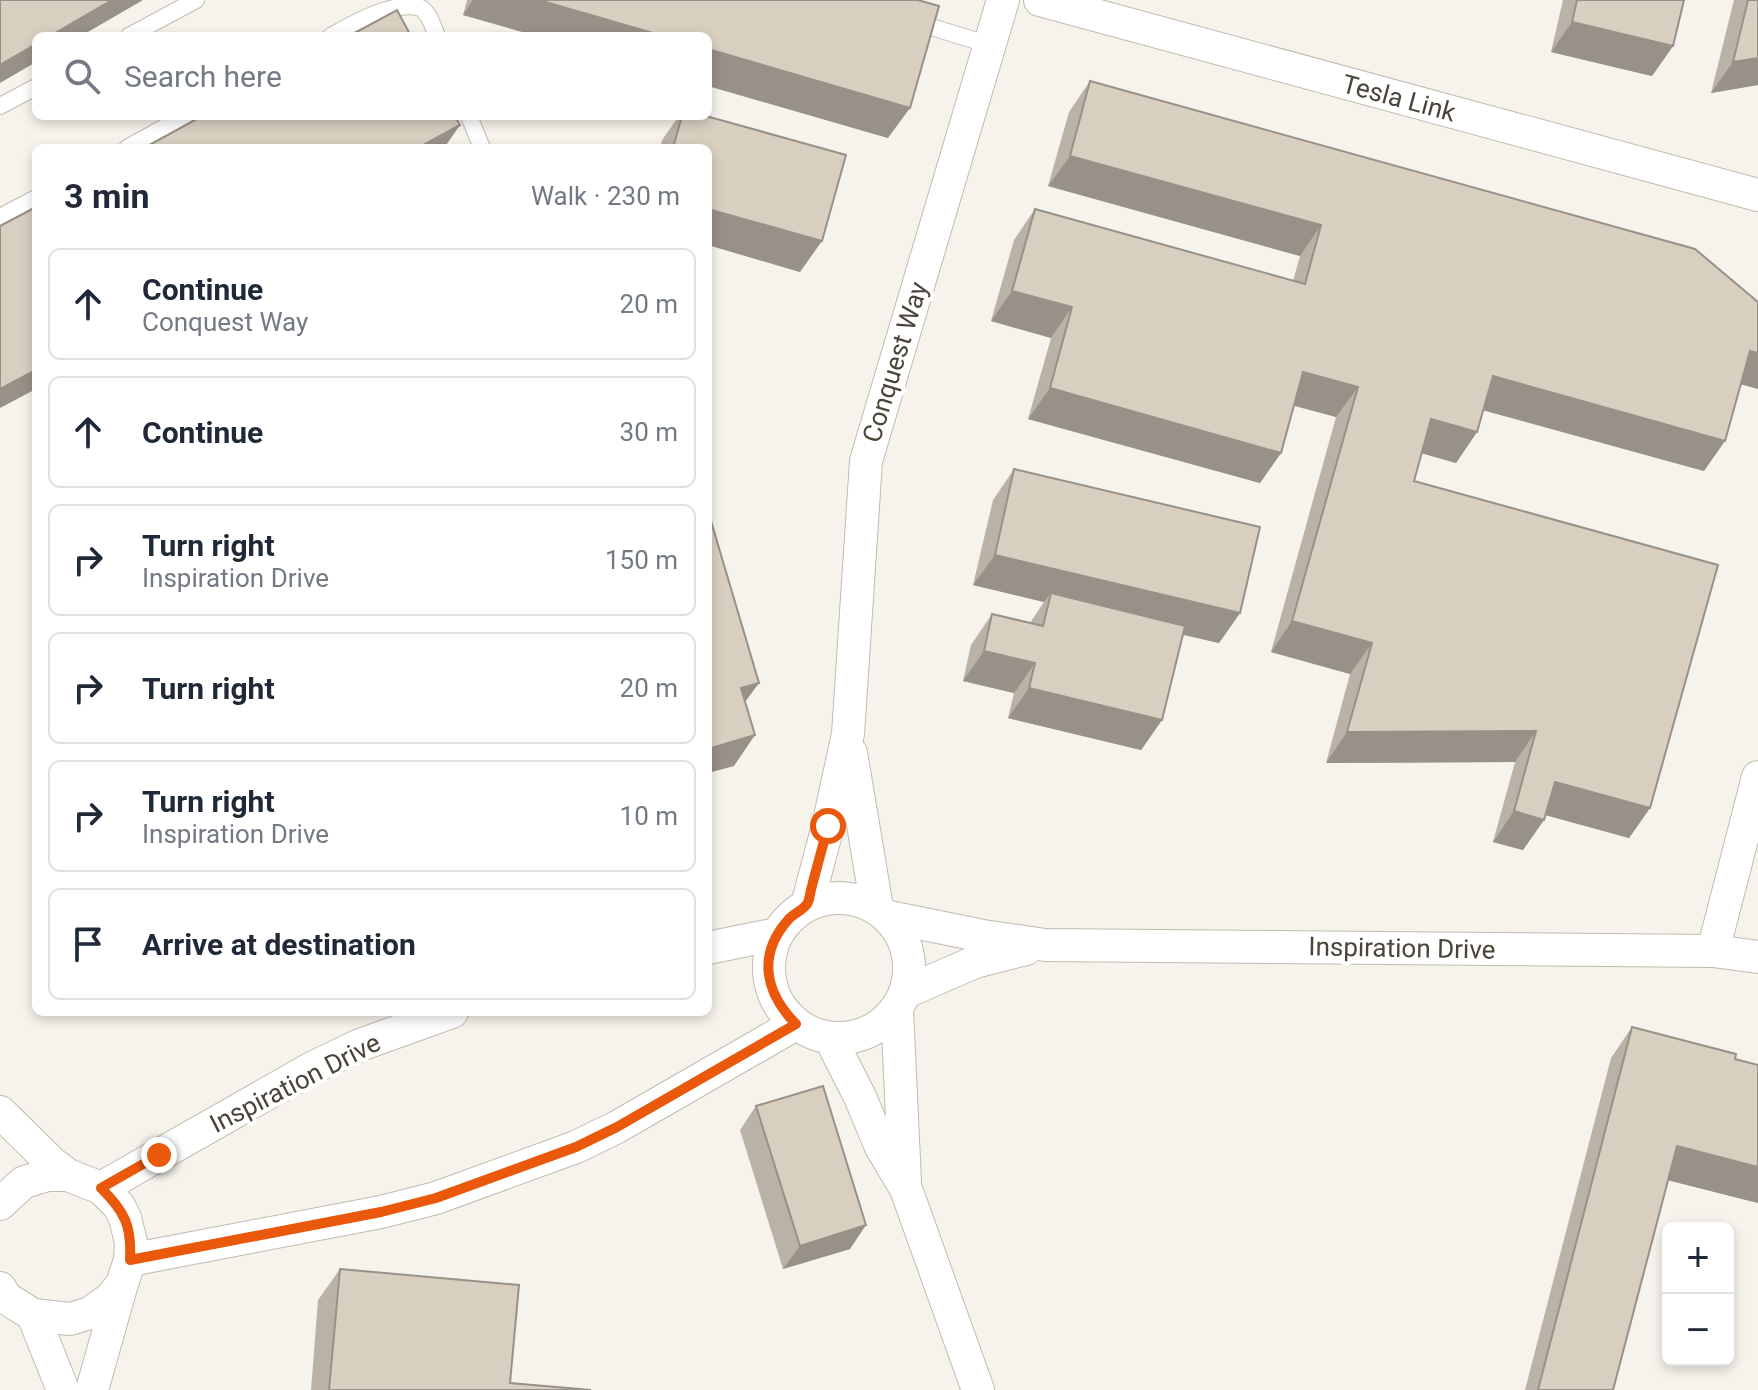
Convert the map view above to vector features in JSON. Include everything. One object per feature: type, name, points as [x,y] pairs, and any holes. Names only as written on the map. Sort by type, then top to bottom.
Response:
[{"type":"street","name":"Conquest Way","points":[[807,905],[848,734],[866,461],[1003,0]]},
{"type":"street","name":"Tesla Link","points":[[1040,0],[1758,195]]},
{"type":"street","name":"Conquest Way","points":[[848,734],[883,912]]},
{"type":"street","points":[[1713,951],[1758,777]]},
{"type":"street","points":[[902,1001],[884,1023],[867,1033],[849,1038],[830,1038],[812,1033],[796,1024],[782,1010],[772,992],[768,972],[770,952],[777,934],[790,917],[807,905],[830,898],[854,899],[883,912],[901,933],[909,952],[910,972],[902,1001],[906,1189]]},
{"type":"street","name":"Inspiration Drive","points":[[883,912],[983,936],[1045,945],[1713,951],[1758,957]]},
{"type":"street","points":[[712,947],[777,934]]},
{"type":"street","name":"Inspiration Drive","points":[[902,1001],[975,962],[1045,945]]},
{"type":"street","name":"Inspiration Drive","points":[[101,1188],[312,1068],[360,1045],[441,1016]]},
{"type":"street","points":[[10,1301],[70,1319],[90,1313],[111,1298],[126,1272],[436,1198],[576,1147],[617,1127],[796,1024]]},
{"type":"street","points":[[830,1038],[881,1147],[906,1189],[978,1390]]},
{"type":"street","points":[[0,1112],[52,1163],[68,1175],[101,1188],[119,1206],[125,1218],[131,1242],[126,1272],[92,1390]]},
{"type":"street","points":[[0,1204],[24,1182],[48,1175],[68,1175]]},
{"type":"street","points":[[10,1301],[63,1390]]},
{"type":"lane","points":[[136,32],[196,0]]},
{"type":"lane","points":[[338,32],[383,7],[401,4],[426,4],[436,32]]},
{"type":"lane","points":[[903,18],[990,45]]},
{"type":"lane","points":[[0,106],[32,89]]},
{"type":"lane","points":[[134,144],[178,120]]},
{"type":"lane","points":[[471,120],[480,144]]},
{"type":"lane","points":[[0,217],[32,200]]},
{"type":"building","points":[[0,0],[112,0],[57,32],[32,32],[32,46],[0,65]]},
{"type":"building","points":[[539,0],[918,0],[939,6],[910,108],[712,50],[712,32],[649,32]]},
{"type":"building","points":[[1577,0],[1684,0],[1673,46],[1572,22]]},
{"type":"building","points":[[1748,0],[1758,0],[1758,58],[1733,62]]},
{"type":"building","points":[[397,10],[409,32],[356,32]]},
{"type":"building","points":[[1090,81],[1695,249],[1758,302],[1758,353],[1750,351],[1725,441],[1493,376],[1477,432],[1431,419],[1414,481],[1718,565],[1650,808],[1555,782],[1544,820],[1514,811],[1536,731],[1347,732],[1372,643],[1292,621],[1358,387],[1303,372],[1281,453],[1050,388],[1072,307],[1012,291],[1035,209],[1305,284],[1321,225],[1070,156]]},
{"type":"building","points":[[712,118],[846,155],[822,241],[712,210],[712,144],[674,144],[681,120]]},
{"type":"building","points":[[195,120],[457,120],[460,125],[425,144],[151,144]]},
{"type":"building","points":[[32,209],[32,372],[0,389],[0,226]]},
{"type":"building","points":[[1014,469],[1260,527],[1240,613],[995,555]]},
{"type":"building","points":[[712,524],[759,683],[741,688],[755,735],[712,748]]},
{"type":"building","points":[[1051,593],[1185,626],[1162,720],[1029,688],[1035,663],[984,651],[992,614],[1043,626]]},
{"type":"building","points":[[1632,1027],[1736,1054],[1735,1059],[1758,1065],[1758,1167],[1677,1146],[1613,1390],[1538,1390]]},
{"type":"building","points":[[823,1086],[866,1225],[800,1246],[756,1106]]},
{"type":"building","points":[[340,1269],[519,1285],[510,1383],[591,1390],[329,1390]]},
{"type":"route","points":[[159,1155],[101,1188],[119,1206],[125,1218],[131,1242],[130,1260],[381,1212],[436,1198],[576,1147],[617,1127],[796,1024],[782,1010],[772,992],[768,972],[770,952],[777,934],[790,917],[807,905],[828,826]]}]
